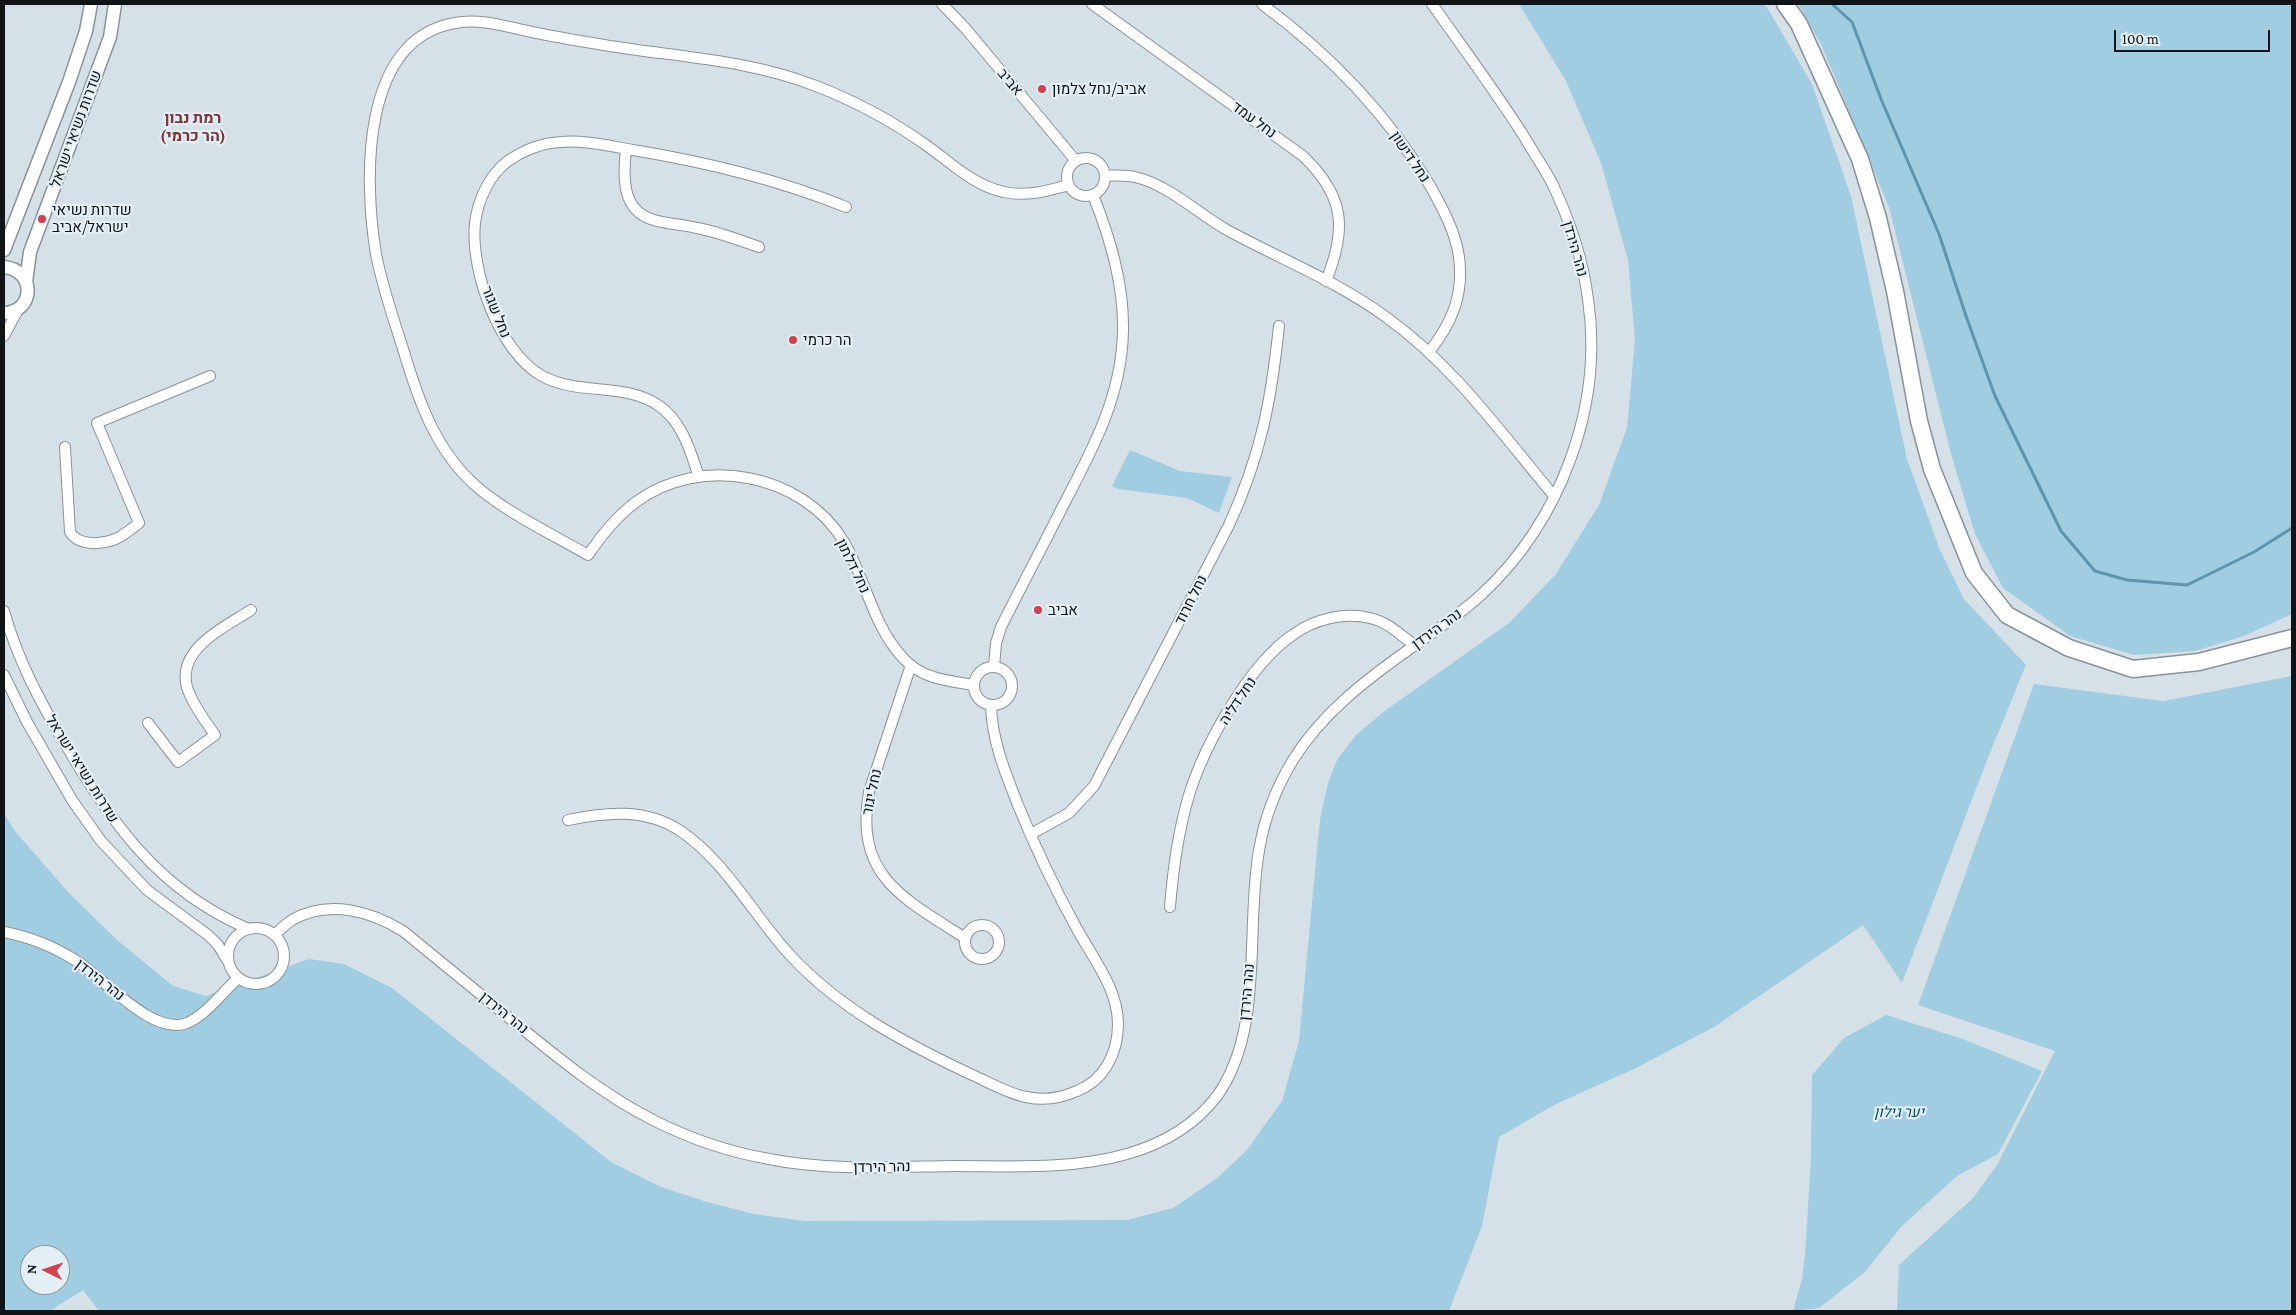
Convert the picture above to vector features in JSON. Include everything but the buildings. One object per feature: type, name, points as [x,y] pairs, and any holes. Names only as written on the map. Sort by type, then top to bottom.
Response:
[{"type":"main road","points":[[1785,4],[1799,24],[1860,159],[1884,245],[1919,421],[1932,469],[1974,573],[2007,615],[2069,648],[2133,669],[2199,662],[2292,638]]},
{"type":"street","name":"שדרות נשיאי ישראל","points":[[4,250],[69,82],[86,31],[91,4]]},
{"type":"street","name":"שדרות נשיאי ישראל","points":[[19,308],[26,298],[30,252],[110,37],[115,4]]},
{"type":"street","name":"אביב","points":[[942,4],[966,29],[1076,161]]},
{"type":"street","name":"נחל עמד","points":[[1092,4],[1303,156],[1315,167],[1332,191],[1340,215],[1340,240],[1326,281]]},
{"type":"street","name":"נחל דישון","points":[[1262,4],[1329,59],[1378,111],[1420,171],[1448,218],[1459,258],[1459,288],[1452,318],[1445,332],[1429,352]]},
{"type":"street","name":"נהר הירדן","points":[[274,935],[292,920],[326,910],[345,909],[364,912],[384,919],[403,930],[557,1057],[602,1090],[680,1133],[741,1154],[811,1166],[849,1168],[1055,1165],[1094,1161],[1128,1154],[1158,1143],[1182,1130],[1202,1113],[1219,1093],[1231,1071],[1240,1046],[1246,1018],[1258,852],[1267,817],[1279,786],[1295,758],[1335,708],[1359,686],[1442,626],[1481,595],[1516,558],[1545,516],[1568,468],[1584,416],[1591,360],[1589,302],[1576,242],[1551,180],[1513,119],[1432,4]]},
{"type":"street","name":"נחל דלתון","points":[[974,685],[940,679],[928,675],[911,665],[895,649],[885,634],[860,574],[843,540],[820,514],[794,494],[763,481],[732,475],[699,477],[667,485],[637,501],[610,525],[588,555],[495,500],[475,485],[454,463],[431,426],[416,391],[379,269],[370,198],[373,139],[380,94],[394,64],[415,40],[443,25],[478,21],[608,46],[741,64],[792,77],[863,107],[907,132],[973,179],[995,190],[1012,194],[1031,194],[1068,185]]},
{"type":"street","name":"נחל שגור","points":[[699,477],[682,432],[671,416],[656,404],[630,394],[565,386],[540,375],[520,359],[500,327],[488,297],[478,262],[475,240],[478,206],[484,190],[506,162],[521,152],[540,145],[562,142],[587,143],[746,173],[797,188],[846,207]]},
{"type":"street","points":[[626,149],[624,172],[626,192],[639,213],[656,221],[704,229],[759,247]]},
{"type":"street","points":[[1084,158],[1093,160],[1100,165],[1105,176],[1102,187],[1094,195],[1079,195],[1068,185],[1068,173],[1076,161],[1084,158]]},
{"type":"street","points":[[1105,176],[1127,176],[1156,184],[1222,227],[1326,281],[1386,316],[1429,352],[1463,387],[1554,496]]},
{"type":"street","points":[[994,667],[996,643],[1001,627],[1098,438],[1112,402],[1120,367],[1123,331],[1116,263],[1094,195]]},
{"type":"street","points":[[4,267],[19,272],[26,282]]},
{"type":"street","points":[[4,312],[19,308]]},
{"type":"street","points":[[4,336],[19,308]]},
{"type":"street","name":"נחל חרוד","points":[[1031,834],[1069,814],[1098,779],[1229,525],[1247,483],[1262,439],[1272,391],[1279,326]]},
{"type":"street","points":[[65,447],[70,532],[73,538],[80,542],[113,540],[140,523],[97,423],[210,376]]},
{"type":"street","points":[[148,723],[178,762],[215,735],[188,689],[185,676],[188,662],[200,645],[251,610]]},
{"type":"street","name":"שדרות נשיאי ישראל","points":[[4,611],[25,670],[46,712],[91,789],[118,828],[144,857],[174,884],[220,916],[249,929]]},
{"type":"street","name":"נחל דליה","points":[[1170,908],[1178,840],[1189,795],[1199,768],[1210,743],[1241,693],[1281,644],[1295,633],[1314,623],[1335,617],[1358,616],[1386,623],[1415,645]]},
{"type":"street","name":"נחל יגור","points":[[911,665],[869,792],[866,810],[868,842],[878,869],[896,891],[965,938]]},
{"type":"street","points":[[994,667],[1007,674],[1012,688],[1005,700],[992,705],[979,699],[974,685],[980,672],[994,667]]},
{"type":"street","name":"שדרות נשיאי ישראל","points":[[4,676],[27,722],[72,800],[102,841],[147,890],[208,935],[229,963]]},
{"type":"street","points":[[568,820],[596,814],[620,813],[642,815],[678,829],[693,840],[720,867],[764,925],[801,966],[855,1011],[908,1044],[1007,1091],[1026,1097],[1046,1099],[1075,1092],[1098,1077],[1110,1062],[1117,1043],[1118,1021],[1112,996],[1099,968],[1066,909],[1031,834],[1000,757],[992,724],[992,705]]},
{"type":"street","points":[[249,929],[263,929],[274,935],[280,941],[284,954],[284,963],[278,974],[267,982],[259,984],[250,984],[238,978],[229,963],[229,950],[232,942],[238,935],[249,929]]},
{"type":"street","name":"נהר הירדן","points":[[4,932],[37,941],[65,954],[94,974],[145,1015],[169,1025],[187,1023],[196,1017],[238,978]]},
{"type":"green space","points":[[1519,4],[1765,4],[1812,84],[1851,196],[1907,459],[1940,550],[1964,599],[2026,665],[1989,755],[1902,983],[1863,925],[1714,1027],[1636,1068],[1556,1104],[1499,1137],[1482,1226],[1449,1311],[99,1311],[83,1290],[50,1311],[4,1311],[4,813],[14,830],[68,892],[116,939],[173,986],[206,996],[309,959],[344,964],[392,988],[611,1162],[661,1187],[707,1202],[754,1214],[804,1221],[1127,1220],[1173,1208],[1216,1179],[1246,1151],[1282,1101],[1299,1041],[1320,819],[1328,783],[1337,760],[1356,735],[1386,710],[1509,623],[1556,574],[1599,505],[1627,428],[1635,340],[1628,260],[1601,163],[1566,81]]},
{"type":"green space","points":[[1798,4],[2292,4],[2292,614],[2244,636],[2195,651],[2134,655],[2070,636],[2003,588],[1975,534],[1951,454],[1889,207],[1821,44]]},
{"type":"green space","points":[[1130,450],[1180,471],[1232,477],[1219,513],[1187,498],[1118,489],[1112,486]]},
{"type":"green space","points":[[2292,676],[2292,1311],[1897,1311],[1899,1265],[1973,1198],[1997,1165],[2055,1051],[1918,1005],[2034,684],[2163,701]]},
{"type":"green space","name":"יער גילון","points":[[1886,1015],[1963,1039],[2042,1071],[1998,1154],[1957,1176],[1901,1227],[1865,1272],[1819,1308],[1793,1311],[1802,1279],[1805,1255],[1811,1157],[1812,1075],[1844,1038]]},
{"type":"waterway","points":[[1832,4],[1852,22],[1881,99],[1939,234],[1995,396],[2061,531],[2095,571],[2127,580],[2187,585],[2254,552],[2292,528]]},
{"type":"place","name":"אביב/נחל צלמון","points":[[1042,89]]},
{"type":"place","name":"שדרות נשיאי ישראל/אביב","points":[[42,219]]},
{"type":"place","name":"הר כרמי","points":[[793,340]]},
{"type":"place","name":"אביב","points":[[1038,610]]},
{"type":"district","name":"רמת נבון (הר כרמי)","points":[[193,127]]}]
